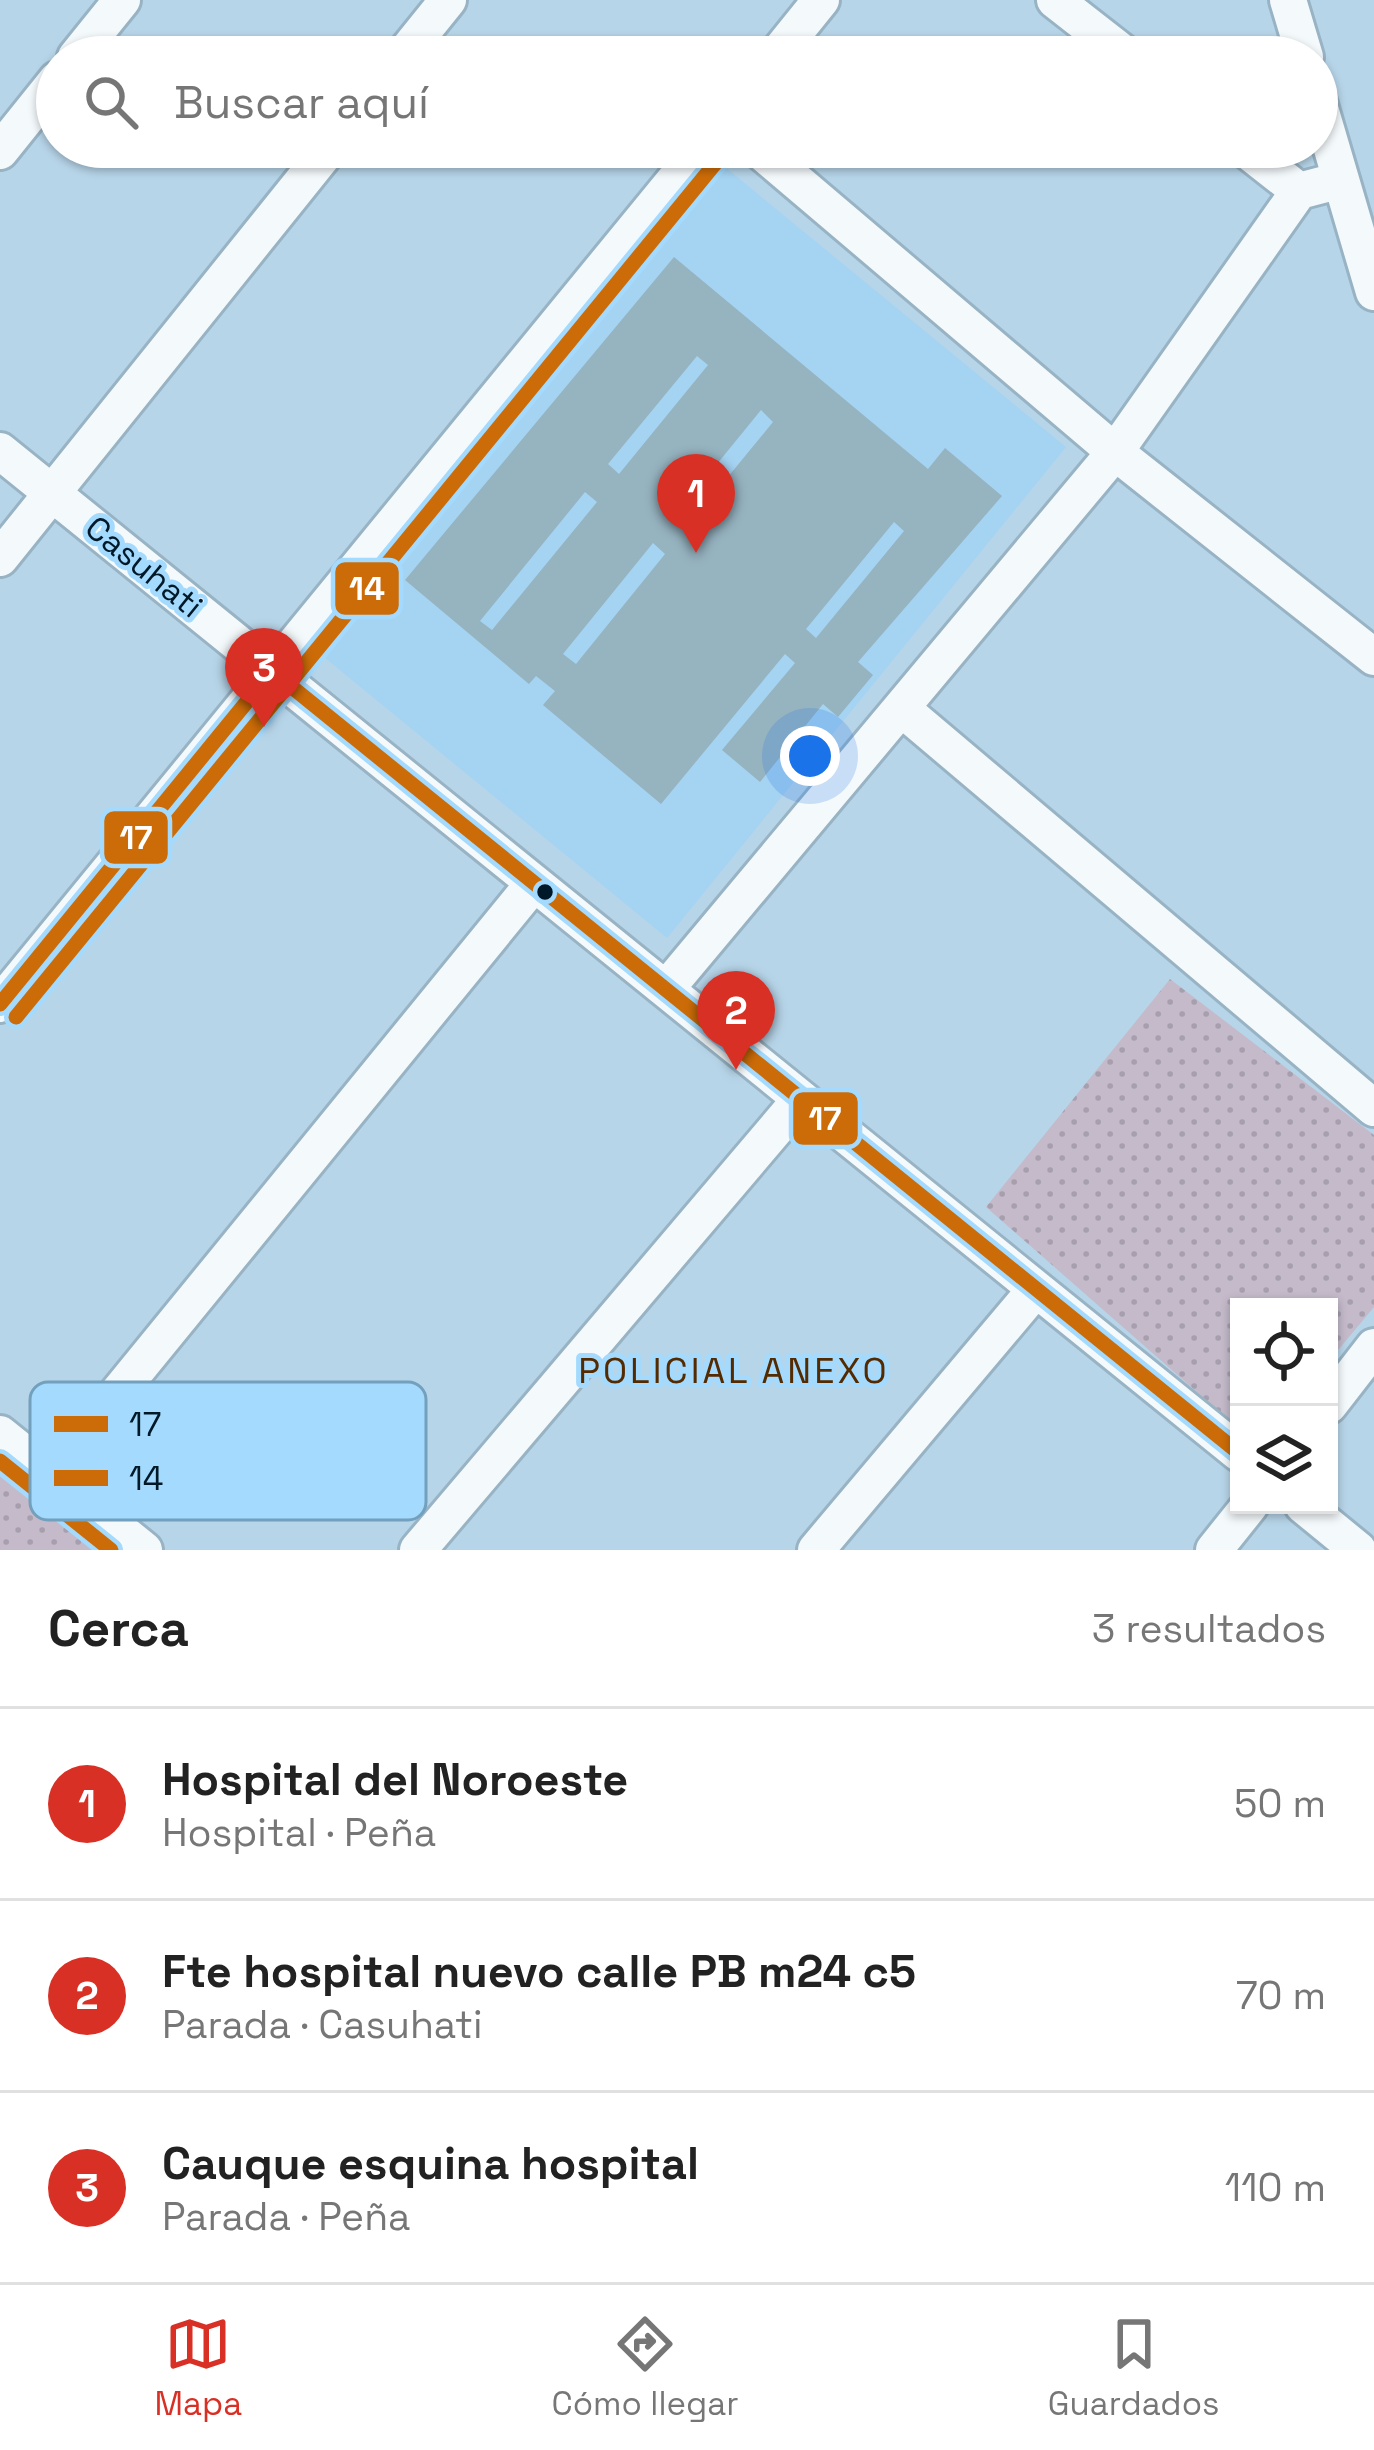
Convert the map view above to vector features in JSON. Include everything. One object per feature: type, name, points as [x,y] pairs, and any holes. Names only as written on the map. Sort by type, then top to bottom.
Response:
[{"type":"street","points":[[93,36],[122,0]]},
{"type":"street","points":[[419,36],[448,0]]},
{"type":"street","points":[[792,36],[821,0]]},
{"type":"street","points":[[1054,0],[1101,36]]},
{"type":"street","points":[[1288,0],[1299,36]]},
{"type":"street","points":[[0,151],[36,106]]},
{"type":"street","points":[[0,559],[313,168]]},
{"type":"street","points":[[0,1004],[684,168]]},
{"type":"street","points":[[781,168],[1114,452],[1374,657]]},
{"type":"street","points":[[1271,168],[1300,191]]},
{"type":"street","points":[[1338,168],[1374,292]]},
{"type":"street","points":[[665,989],[1114,452],[1300,191],[1342,181]]},
{"type":"street","name":"Casuhati","points":[[0,451],[1230,1446]]},
{"type":"street","points":[[901,708],[1374,1108]]},
{"type":"street","points":[[127,1382],[534,883]]},
{"type":"street","points":[[418,1550],[801,1099]]},
{"type":"street","points":[[816,1550],[1036,1289]]},
{"type":"street","points":[[1338,1393],[1374,1347]]},
{"type":"street","points":[[0,1434],[30,1458]]},
{"type":"street","points":[[1214,1550],[1243,1514]]},
{"type":"street","points":[[1314,1514],[1358,1550]]},
{"type":"street","points":[[107,1520],[144,1550]]},
{"type":"shaded area","points":[[724,168],[1066,447],[667,938],[325,658]]},
{"type":"shaded area","points":[[1170,979],[1374,1135],[1374,1307],[1338,1350],[1338,1298],[1230,1298],[1230,1421],[986,1207]]},
{"type":"shaded area","points":[[0,1466],[30,1490],[30,1520],[68,1520],[106,1550],[0,1550]]},
{"type":"building","points":[[674,257],[928,469],[945,448],[1002,496],[858,662],[873,675],[838,717],[823,704],[760,782],[722,750],[795,663],[785,654],[661,804],[543,705],[555,691],[536,676],[529,684],[405,580]],"holes":[[[697,356],[708,365],[619,474],[608,464]],[[761,410],[773,422],[686,528],[673,518]],[[585,492],[597,502],[492,630],[480,621]],[[894,522],[904,531],[816,638],[806,629]],[[653,543],[665,554],[576,664],[563,654]]]},
{"type":"transit line","name":"14","points":[[16,1017],[711,168]]},
{"type":"transit line","name":"17","points":[[272,671],[1230,1446]]},
{"type":"transit line","name":"17","points":[[0,1004],[272,671]]},
{"type":"transit line","name":"14","points":[[0,1461],[30,1485]]},
{"type":"transit line","name":"14","points":[[74,1520],[111,1550]]},
{"type":"place","name":"Hospital del Noroeste","points":[[696,553]]},
{"type":"place","name":"Cauque esquina hospital","points":[[264,727]]},
{"type":"place","name":"Fte hospital nuevo calle PB m24 c5","points":[[736,1070]]},
{"type":"district","name":"POLICIAL ANEXO","points":[[734,1371]]}]
